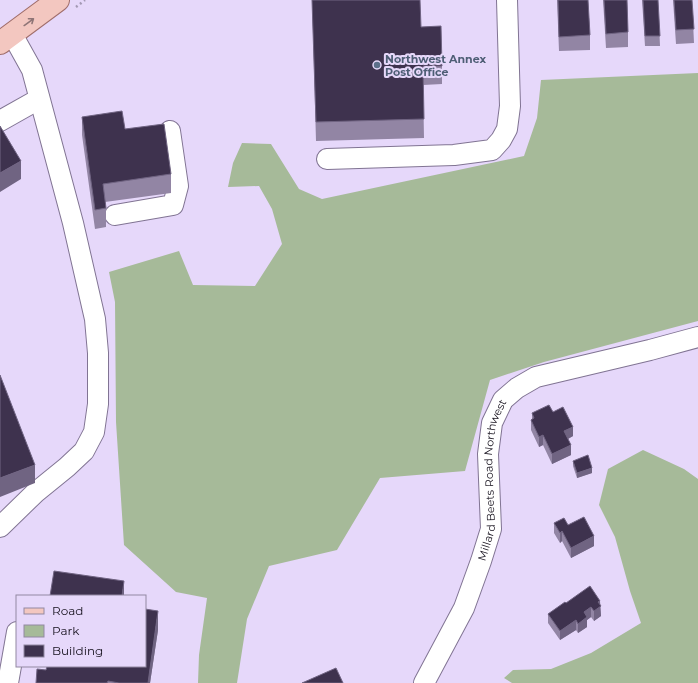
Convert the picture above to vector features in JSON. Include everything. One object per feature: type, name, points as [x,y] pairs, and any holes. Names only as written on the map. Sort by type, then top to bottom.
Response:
[{"type":"main road","points":[[6,39],[58,0]]},
{"type":"street","points":[[327,159],[454,155],[492,150],[501,140],[507,129],[510,106],[507,0]]},
{"type":"street","points":[[0,528],[35,493],[84,451],[94,432],[98,404],[98,353],[95,319],[73,223],[32,70],[6,39]]},
{"type":"street","points":[[0,121],[39,99]]},
{"type":"street","points":[[115,216],[173,205],[178,186],[170,131]]},
{"type":"street","name":"Millard Beets Road Northwest","points":[[424,683],[464,608],[491,529],[488,454],[492,422],[503,400],[517,388],[536,377],[698,337]]},
{"type":"street","points":[[8,683],[16,638]]},
{"type":"green space","points":[[698,73],[698,321],[544,362],[490,380],[465,471],[380,478],[337,550],[269,566],[247,619],[237,683],[198,683],[199,655],[207,598],[176,592],[124,545],[116,422],[115,302],[109,272],[179,251],[193,285],[255,286],[282,244],[272,209],[259,186],[228,187],[233,163],[242,143],[271,144],[299,189],[322,199],[524,156],[537,118],[541,80]]},
{"type":"green space","points":[[643,450],[684,469],[698,479],[698,683],[512,683],[504,678],[513,670],[551,669],[591,653],[641,623],[630,591],[615,537],[599,505],[608,469]]},
{"type":"building","name":"Northwest Annex Post Office","points":[[312,0],[420,0],[421,27],[441,26],[442,66],[423,66],[424,119],[316,122]]},
{"type":"building","points":[[558,0],[588,0],[590,35],[559,37]]},
{"type":"building","points":[[604,0],[627,0],[628,32],[606,34]]},
{"type":"building","points":[[643,0],[658,0],[660,36],[645,36]]},
{"type":"building","points":[[674,0],[692,0],[694,29],[676,30]]},
{"type":"building","points":[[122,111],[125,129],[164,124],[171,174],[103,184],[106,208],[95,210],[82,117]]},
{"type":"building","points":[[0,126],[21,161],[0,173]]},
{"type":"building","points":[[0,375],[35,465],[0,478]]},
{"type":"building","points":[[549,405],[553,412],[563,407],[573,427],[564,431],[571,445],[552,454],[543,435],[539,437],[531,420],[534,418],[532,413]]},
{"type":"building","points":[[588,455],[592,468],[577,473],[573,461]]},
{"type":"building","points":[[584,517],[594,536],[571,548],[562,531],[560,533],[554,523],[564,518],[568,525]]},
{"type":"building","points":[[54,571],[124,581],[122,595],[50,595]]},
{"type":"building","points":[[590,586],[600,601],[598,602],[601,606],[594,611],[591,607],[584,612],[587,617],[578,624],[576,620],[560,631],[548,614]]},
{"type":"building","points":[[146,609],[158,611],[148,683],[119,683],[108,681],[107,683],[36,683],[37,669],[46,670],[47,667],[146,667]]},
{"type":"building","points":[[336,668],[343,683],[302,683]]},
{"type":"place","name":"Northwest Annex Post Office","points":[[377,65]]}]
